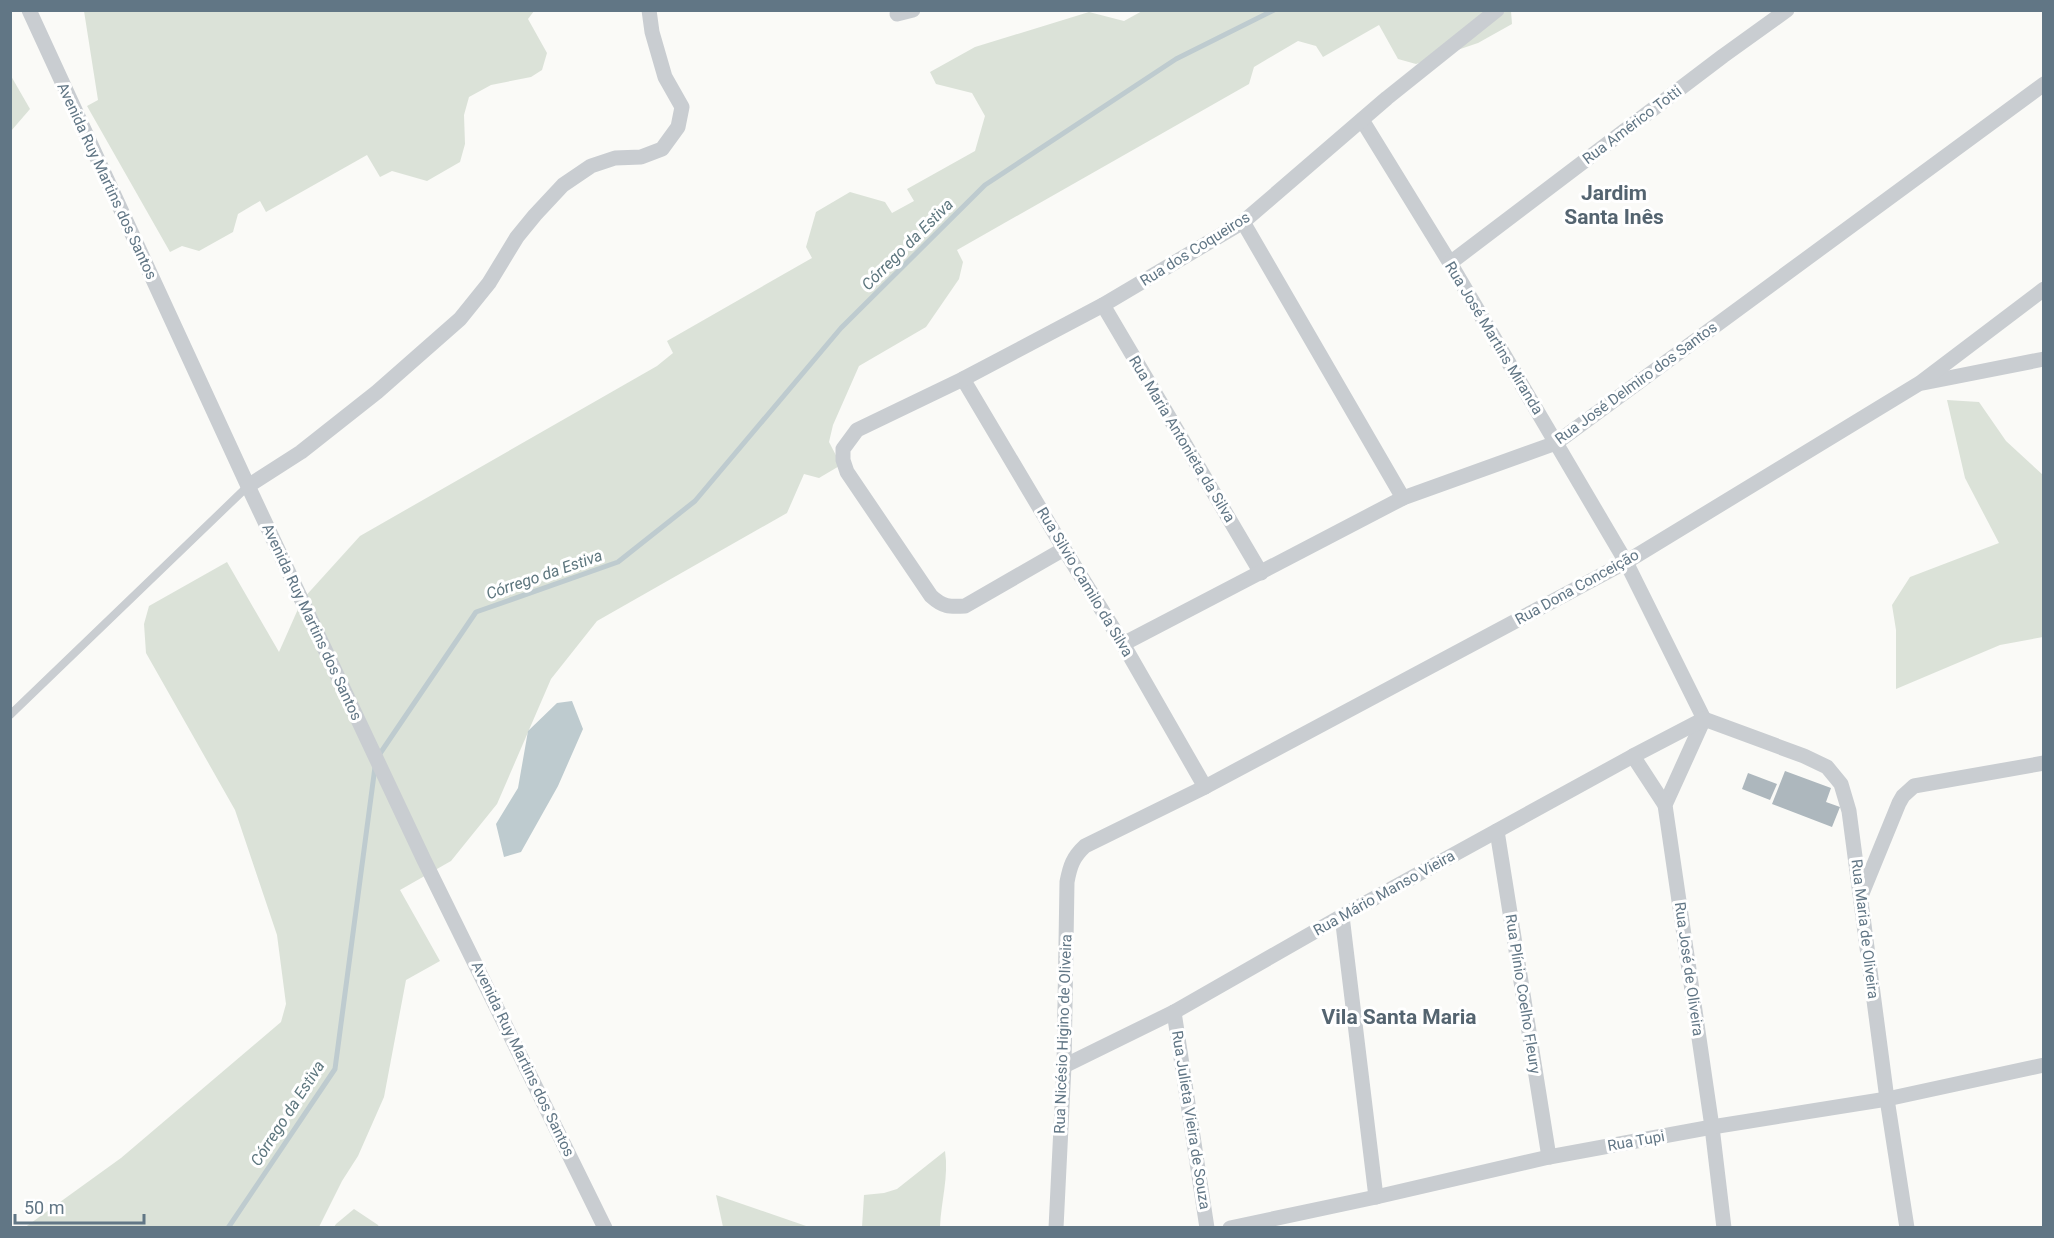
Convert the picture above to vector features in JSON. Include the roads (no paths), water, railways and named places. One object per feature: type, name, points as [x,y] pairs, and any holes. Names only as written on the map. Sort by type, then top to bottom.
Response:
[{"type":"street","name":"Avenida Ruy Martins dos Santos","points":[[29,10],[248,486],[424,860],[605,1227]]},
{"type":"street","points":[[248,486],[310,446],[377,392],[460,319],[489,283],[517,237],[563,186],[591,166],[615,158],[641,157],[662,149],[678,127],[681,107],[665,77],[652,32],[649,10]]},
{"type":"street","points":[[897,14],[913,10]]},
{"type":"street","name":"Rua dos Coqueiros","points":[[1064,549],[965,606],[941,605],[931,596],[847,472],[843,460],[843,449],[857,430],[1103,305],[1243,222],[1362,120],[1497,10]]},
{"type":"street","name":"Rua Américo Totti","points":[[1450,263],[1787,10]]},
{"type":"street","name":"Rua José Delmiro dos Santos","points":[[1123,644],[1403,498],[1556,443],[2043,84]]},
{"type":"street","name":"Rua José Martins Miranda","points":[[1362,120],[1450,263],[1626,562],[1704,719]]},
{"type":"street","points":[[1243,222],[1403,498]]},
{"type":"street","name":"Rua Dona Conceição","points":[[1085,846],[1204,786],[1626,562],[1920,383],[2043,288]]},
{"type":"street","name":"Rua Maria Antonieta da Silva","points":[[1103,305],[1261,573]]},
{"type":"street","points":[[1920,383],[2043,359]]},
{"type":"street","name":"Rua Silvio Camilo da Silva","points":[[963,378],[1123,644],[1204,786]]},
{"type":"street","points":[[1665,805],[1704,719]]},
{"type":"street","name":"Rua Mário Manso Vieira","points":[[1064,1066],[1174,1012],[1342,916],[1704,719]]},
{"type":"street","name":"Rua Maria de Oliveira","points":[[1704,719],[1804,756],[1827,767],[1841,783],[1849,811],[1887,1099],[1907,1227]]},
{"type":"street","points":[[1633,756],[1665,805]]},
{"type":"street","points":[[1860,898],[1899,803],[1914,786],[2043,763]]},
{"type":"street","name":"Rua José de Oliveira","points":[[1665,805],[1712,1127],[1724,1227]]},
{"type":"street","name":"Rua Plínio Coelho Fleury","points":[[1497,831],[1549,1156]]},
{"type":"street","name":"Rua Nicésio Higino de Oliveira","points":[[1056,1227],[1064,1066],[1067,882],[1075,856],[1085,846]]},
{"type":"street","points":[[1342,916],[1376,1197]]},
{"type":"street","name":"Rua Julieta Vieira de Souza","points":[[1174,1012],[1208,1227]]},
{"type":"street","name":"Rua Tupi","points":[[1230,1227],[1376,1197],[1549,1156],[1887,1099],[2043,1065]]},
{"type":"lane","points":[[10,715],[248,486]]},
{"type":"waterway","name":"Córrego da Estiva","points":[[379,755],[476,612],[618,562],[695,501],[841,328],[985,185],[1176,59],[1274,10]]},
{"type":"waterway","name":"Córrego da Estiva","points":[[228,1228],[335,1069],[375,767]]},
{"type":"district","name":"Jardim Santa Inês","points":[[1614,205]]},
{"type":"district","name":"Vila Santa Maria","points":[[1399,1017]]}]
